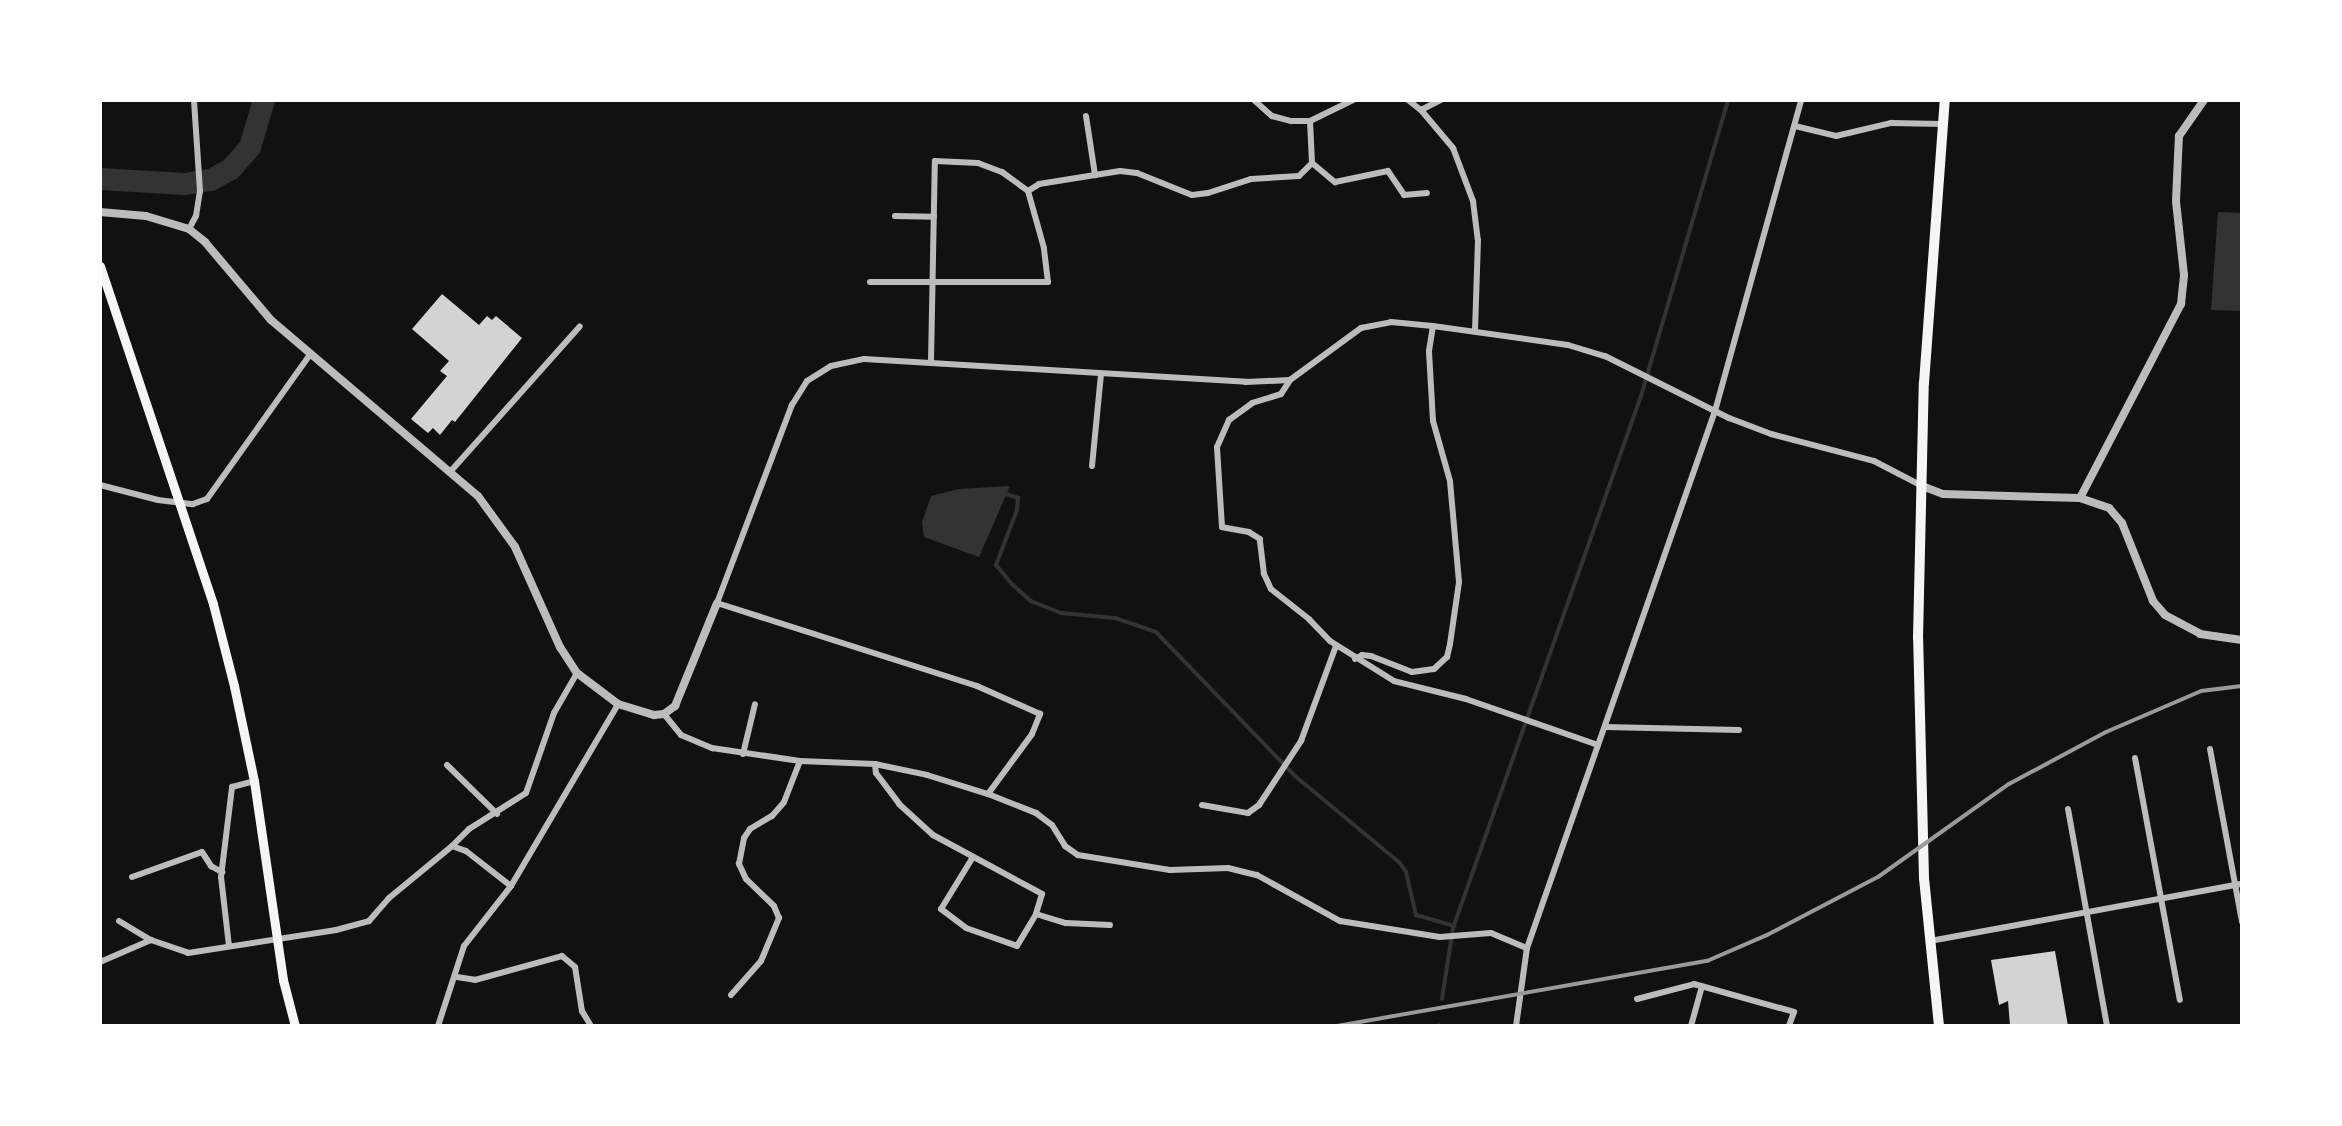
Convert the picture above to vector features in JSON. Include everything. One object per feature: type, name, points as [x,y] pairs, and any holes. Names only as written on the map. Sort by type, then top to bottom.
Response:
[{"type":"highway","points":[[1939,1026],[1921,823],[1918,638],[1924,383],[1945,100]]},
{"type":"main road","points":[[100,266],[213,604],[254,781],[283,980],[295,1026]]},
{"type":"street","points":[[189,229],[196,216],[200,191],[194,100]]},
{"type":"street","points":[[1254,100],[1272,116],[1310,121],[1353,100]]},
{"type":"street","points":[[1327,100],[1333,110]]},
{"type":"street","points":[[1408,100],[1421,110],[1453,148],[1473,201],[1478,240],[1475,331]]},
{"type":"street","points":[[1421,110],[1441,100]]},
{"type":"street","points":[[1516,1026],[1527,948],[1715,411],[1801,100]]},
{"type":"street","points":[[2080,498],[2181,304],[2184,275],[2176,201],[2179,136],[2204,100]]},
{"type":"street","points":[[1086,116],[1095,175]]},
{"type":"street","points":[[1310,121],[1312,163],[1335,182],[1388,171],[1404,195],[1427,193]]},
{"type":"street","points":[[1795,126],[1836,136],[1891,123],[1942,124]]},
{"type":"street","points":[[870,282],[935,282],[1048,282],[1044,248],[1028,191],[1002,172],[978,163],[935,161],[935,282],[931,362]]},
{"type":"street","points":[[1028,191],[1039,184],[1120,171],[1137,173],[1192,195],[1251,179],[1299,176],[1312,163]]},
{"type":"street","points":[[100,212],[146,216],[189,229],[205,242],[271,320],[450,472],[498,519],[515,547],[560,647],[577,673],[618,704],[642,713],[664,714],[675,706],[685,690],[792,405],[807,381],[831,366],[864,359],[1246,382],[1290,380]]},
{"type":"street","points":[[895,216],[934,217]]},
{"type":"street","points":[[1598,745],[1466,699],[1394,681],[1336,646],[1271,589],[1264,574],[1260,539],[1249,532],[1222,527],[1217,447],[1229,420],[1252,403],[1281,394],[1290,380],[1361,328],[1391,322],[1568,345],[1605,356],[1715,411],[1771,434],[1874,461],[1943,494],[2080,498],[2109,508],[2122,523],[2153,601],[2165,615],[2200,634],[2242,640]]},
{"type":"street","points":[[450,472],[580,326]]},
{"type":"street","points":[[1355,659],[1362,655],[1371,656],[1412,672],[1434,669],[1447,657],[1459,582],[1450,481],[1433,421],[1429,351],[1433,326]]},
{"type":"street","points":[[100,485],[193,504],[207,499],[311,353]]},
{"type":"street","points":[[1092,466],[1101,374]]},
{"type":"street","points":[[717,603],[977,686],[1040,714],[1032,734],[988,794]]},
{"type":"street","points":[[1202,805],[1248,813],[1259,805],[1301,741],[1336,646]]},
{"type":"street","points":[[119,921],[151,940],[188,953],[336,930],[369,921],[389,898],[469,829],[526,793],[533,781],[554,713],[577,673]]},
{"type":"street","points":[[438,1026],[457,977],[464,946],[511,886],[618,704]]},
{"type":"street","points":[[743,754],[755,704]]},
{"type":"street","points":[[664,714],[681,735],[712,748],[800,761],[875,764],[927,775],[988,794],[1036,813],[1052,825],[1065,846],[1078,855],[1170,870],[1228,868],[1257,875],[1340,921],[1440,937],[1491,933],[1527,948]]},
{"type":"street","points":[[1605,727],[1739,730]]},
{"type":"street","points":[[2210,749],[2239,884],[2242,922]]},
{"type":"street","points":[[2135,758],[2180,1000]]},
{"type":"street","points":[[731,995],[761,961],[779,918],[774,906],[746,879],[739,864],[744,838],[750,829],[772,816],[784,802],[800,761]]},
{"type":"street","points":[[875,764],[876,773],[899,804],[933,835],[1042,894],[1036,914],[1017,946],[966,928],[941,909],[973,857]]},
{"type":"street","points":[[447,765],[497,814]]},
{"type":"street","points":[[229,946],[222,872],[232,787],[254,781]]},
{"type":"street","points":[[2068,809],[2107,1026]]},
{"type":"street","points":[[452,846],[466,851],[511,886]]},
{"type":"street","points":[[132,877],[202,852],[211,866],[222,872]]},
{"type":"street","points":[[1930,941],[2239,884]]},
{"type":"street","points":[[1036,914],[1066,923],[1110,925]]},
{"type":"street","points":[[100,962],[151,940]]},
{"type":"street","points":[[457,977],[475,980],[562,956],[575,967],[582,1011],[591,1026]]},
{"type":"street","points":[[1637,999],[1694,984],[1794,1012],[1789,1026]]},
{"type":"street","points":[[1691,1026],[1702,986]]},
{"type":"shaded area","points":[[2218,212],[2242,213],[2242,311],[2211,310]]},
{"type":"shaded area","points":[[1010,486],[979,557],[924,537],[922,522],[931,496],[959,489]]},
{"type":"building","points":[[442,294],[479,325],[487,316],[492,320],[496,316],[522,338],[455,422],[452,420],[440,435],[433,428],[428,433],[411,419],[447,376],[440,371],[449,361],[412,329]]},
{"type":"building","points":[[2055,951],[2068,1026],[2010,1026],[2008,1001],[1999,1005],[1991,960]]},
{"type":"waterway","points":[[100,179],[185,184],[211,180],[231,169],[250,147],[264,100]]},
{"type":"waterway","points":[[1442,999],[1453,928],[1641,396],[1728,100]]},
{"type":"waterway","points":[[1006,494],[1018,498],[1017,510],[996,565],[1013,585],[1031,601],[1061,613],[1115,618],[1156,632],[1295,776],[1400,863],[1406,872],[1416,915],[1454,926]]},
{"type":"railway","points":[[1337,1026],[1707,961],[1767,935],[1878,877],[2009,784],[2106,732],[2201,691],[2242,686]]}]
